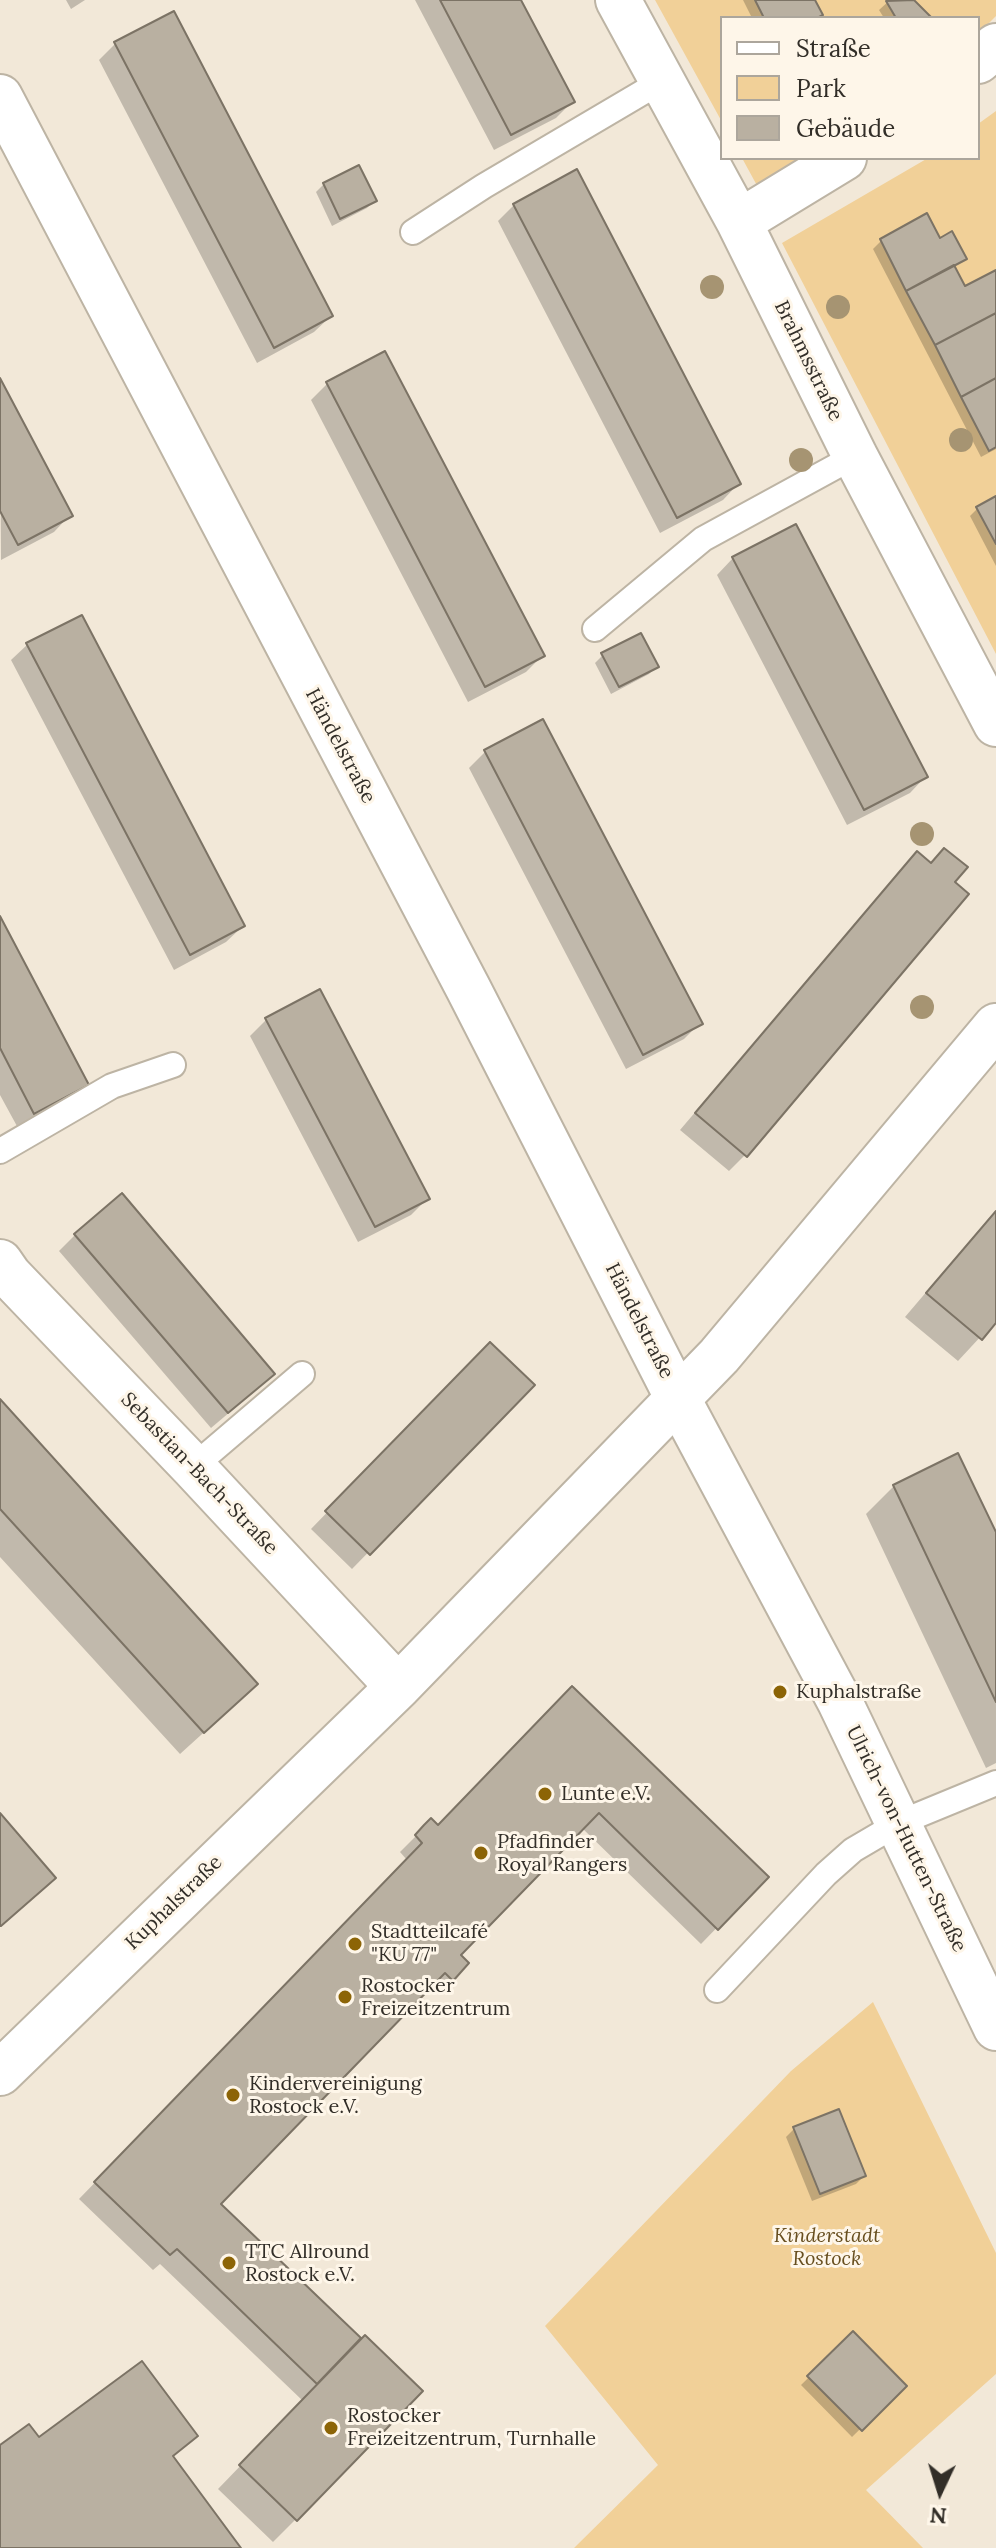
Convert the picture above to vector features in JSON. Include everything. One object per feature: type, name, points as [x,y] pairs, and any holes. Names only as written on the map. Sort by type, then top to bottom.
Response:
[{"type":"street","name":"Brahmsstraße","points":[[618,0],[739,222],[855,456],[996,724]]},
{"type":"street","points":[[980,59],[996,46]]},
{"type":"street","name":"Händelstraße","points":[[0,97],[468,988],[677,1397]]},
{"type":"street","points":[[739,222],[841,160]]},
{"type":"street","name":"Kuphalstraße","points":[[0,2073],[398,1687],[734,1339],[996,1026]]},
{"type":"street","name":"Sebastian-Bach-Straße","points":[[3,1273],[193,1467],[398,1687]]},
{"type":"street","name":"Ulrich-von-Hutten-Straße","points":[[677,1397],[840,1702],[996,2028]]},
{"type":"lane","points":[[413,232],[484,186],[662,81]]},
{"type":"lane","points":[[595,629],[703,539],[855,456]]},
{"type":"lane","points":[[0,1151],[112,1086],[173,1065]]},
{"type":"lane","points":[[193,1467],[302,1374]]},
{"type":"lane","points":[[717,1990],[826,1874],[853,1850],[899,1823],[996,1783]]},
{"type":"green space","points":[[655,0],[996,0],[996,16],[980,32],[980,16],[720,16],[720,118]]},
{"type":"green space","points":[[996,111],[996,654],[782,243],[925,160],[980,160],[980,123]]},
{"type":"green space","points":[[743,160],[808,160],[760,191]]},
{"type":"green space","name":"Kinderstadt Rostock","points":[[873,2002],[996,2253],[996,2374],[866,2490],[923,2548],[574,2548],[658,2465],[545,2326],[791,2071]]},
{"type":"building","points":[[440,0],[521,0],[575,102],[511,135]]},
{"type":"building","points":[[755,0],[815,0],[823,15],[821,16],[763,16]]},
{"type":"building","points":[[914,0],[930,16],[895,16],[886,1]]},
{"type":"building","points":[[174,11],[333,316],[274,348],[114,42]]},
{"type":"building","points":[[359,165],[377,201],[340,219],[323,183]]},
{"type":"building","points":[[577,169],[741,484],[677,518],[513,204]]},
{"type":"building","points":[[927,213],[940,238],[952,231],[967,259],[906,291],[880,239]]},
{"type":"building","points":[[954,265],[965,286],[996,270],[996,313],[935,345],[906,291]]},
{"type":"building","points":[[996,313],[996,378],[961,397],[935,345]]},
{"type":"building","points":[[385,351],[545,656],[485,687],[326,382]]},
{"type":"building","points":[[0,378],[73,516],[18,545],[0,511]]},
{"type":"building","points":[[996,378],[996,447],[989,451],[961,397]]},
{"type":"building","points":[[996,496],[996,544],[976,507]]},
{"type":"building","points":[[796,524],[928,777],[864,810],[732,557]]},
{"type":"building","points":[[82,615],[245,926],[190,955],[26,643]]},
{"type":"building","points":[[641,633],[659,667],[619,687],[601,653]]},
{"type":"building","points":[[543,719],[703,1024],[643,1055],[484,750]]},
{"type":"building","points":[[944,848],[968,867],[955,882],[969,894],[747,1157],[695,1113],[917,851],[931,863]]},
{"type":"building","points":[[0,916],[89,1085],[34,1114],[0,1048]]},
{"type":"building","points":[[320,989],[430,1199],[375,1227],[265,1018]]},
{"type":"building","points":[[122,1193],[275,1374],[228,1413],[74,1234]]},
{"type":"building","points":[[996,1211],[996,1323],[982,1340],[926,1293]]},
{"type":"building","points":[[490,1342],[535,1385],[370,1555],[325,1511]]},
{"type":"building","points":[[0,1399],[258,1684],[204,1733],[0,1509]]},
{"type":"building","points":[[958,1453],[996,1532],[996,1702],[893,1485]]},
{"type":"building","points":[[572,1686],[769,1877],[718,1930],[599,1813],[461,1955],[469,1963],[453,1981],[445,1973],[221,2204],[361,2338],[317,2384],[177,2249],[170,2255],[94,2182],[422,1843],[415,1835],[424,1825],[431,1818],[438,1825]]},
{"type":"building","points":[[0,1813],[56,1878],[1,1926],[0,1926]]},
{"type":"building","points":[[839,2109],[866,2176],[820,2194],[793,2127]]},
{"type":"building","points":[[853,2331],[907,2386],[862,2431],[807,2376]]},
{"type":"building","name":"Rostocker Freizeitzentrum, Turnhalle","points":[[365,2335],[423,2391],[297,2521],[239,2465]]},
{"type":"building","points":[[142,2361],[198,2436],[173,2456],[241,2548],[0,2548],[0,2445],[29,2424],[39,2437]]},
{"type":"place","name":"Kuphalstraße","points":[[780,1692]]},
{"type":"place","name":"Lunte e.V.","points":[[545,1794]]},
{"type":"place","name":"Pfadfinder Royal Rangers","points":[[481,1853]]},
{"type":"place","name":"Stadtteilcafé \"KU 77\"","points":[[355,1944]]},
{"type":"place","name":"Rostocker Freizeitzentrum","points":[[345,1997]]},
{"type":"place","name":"Kindervereinigung Rostock e.V.","points":[[233,2095]]},
{"type":"place","name":"TTC Allround Rostock e.V.","points":[[229,2263]]},
{"type":"place","name":"Rostocker Freizeitzentrum, Turnhalle","points":[[331,2428]]}]
